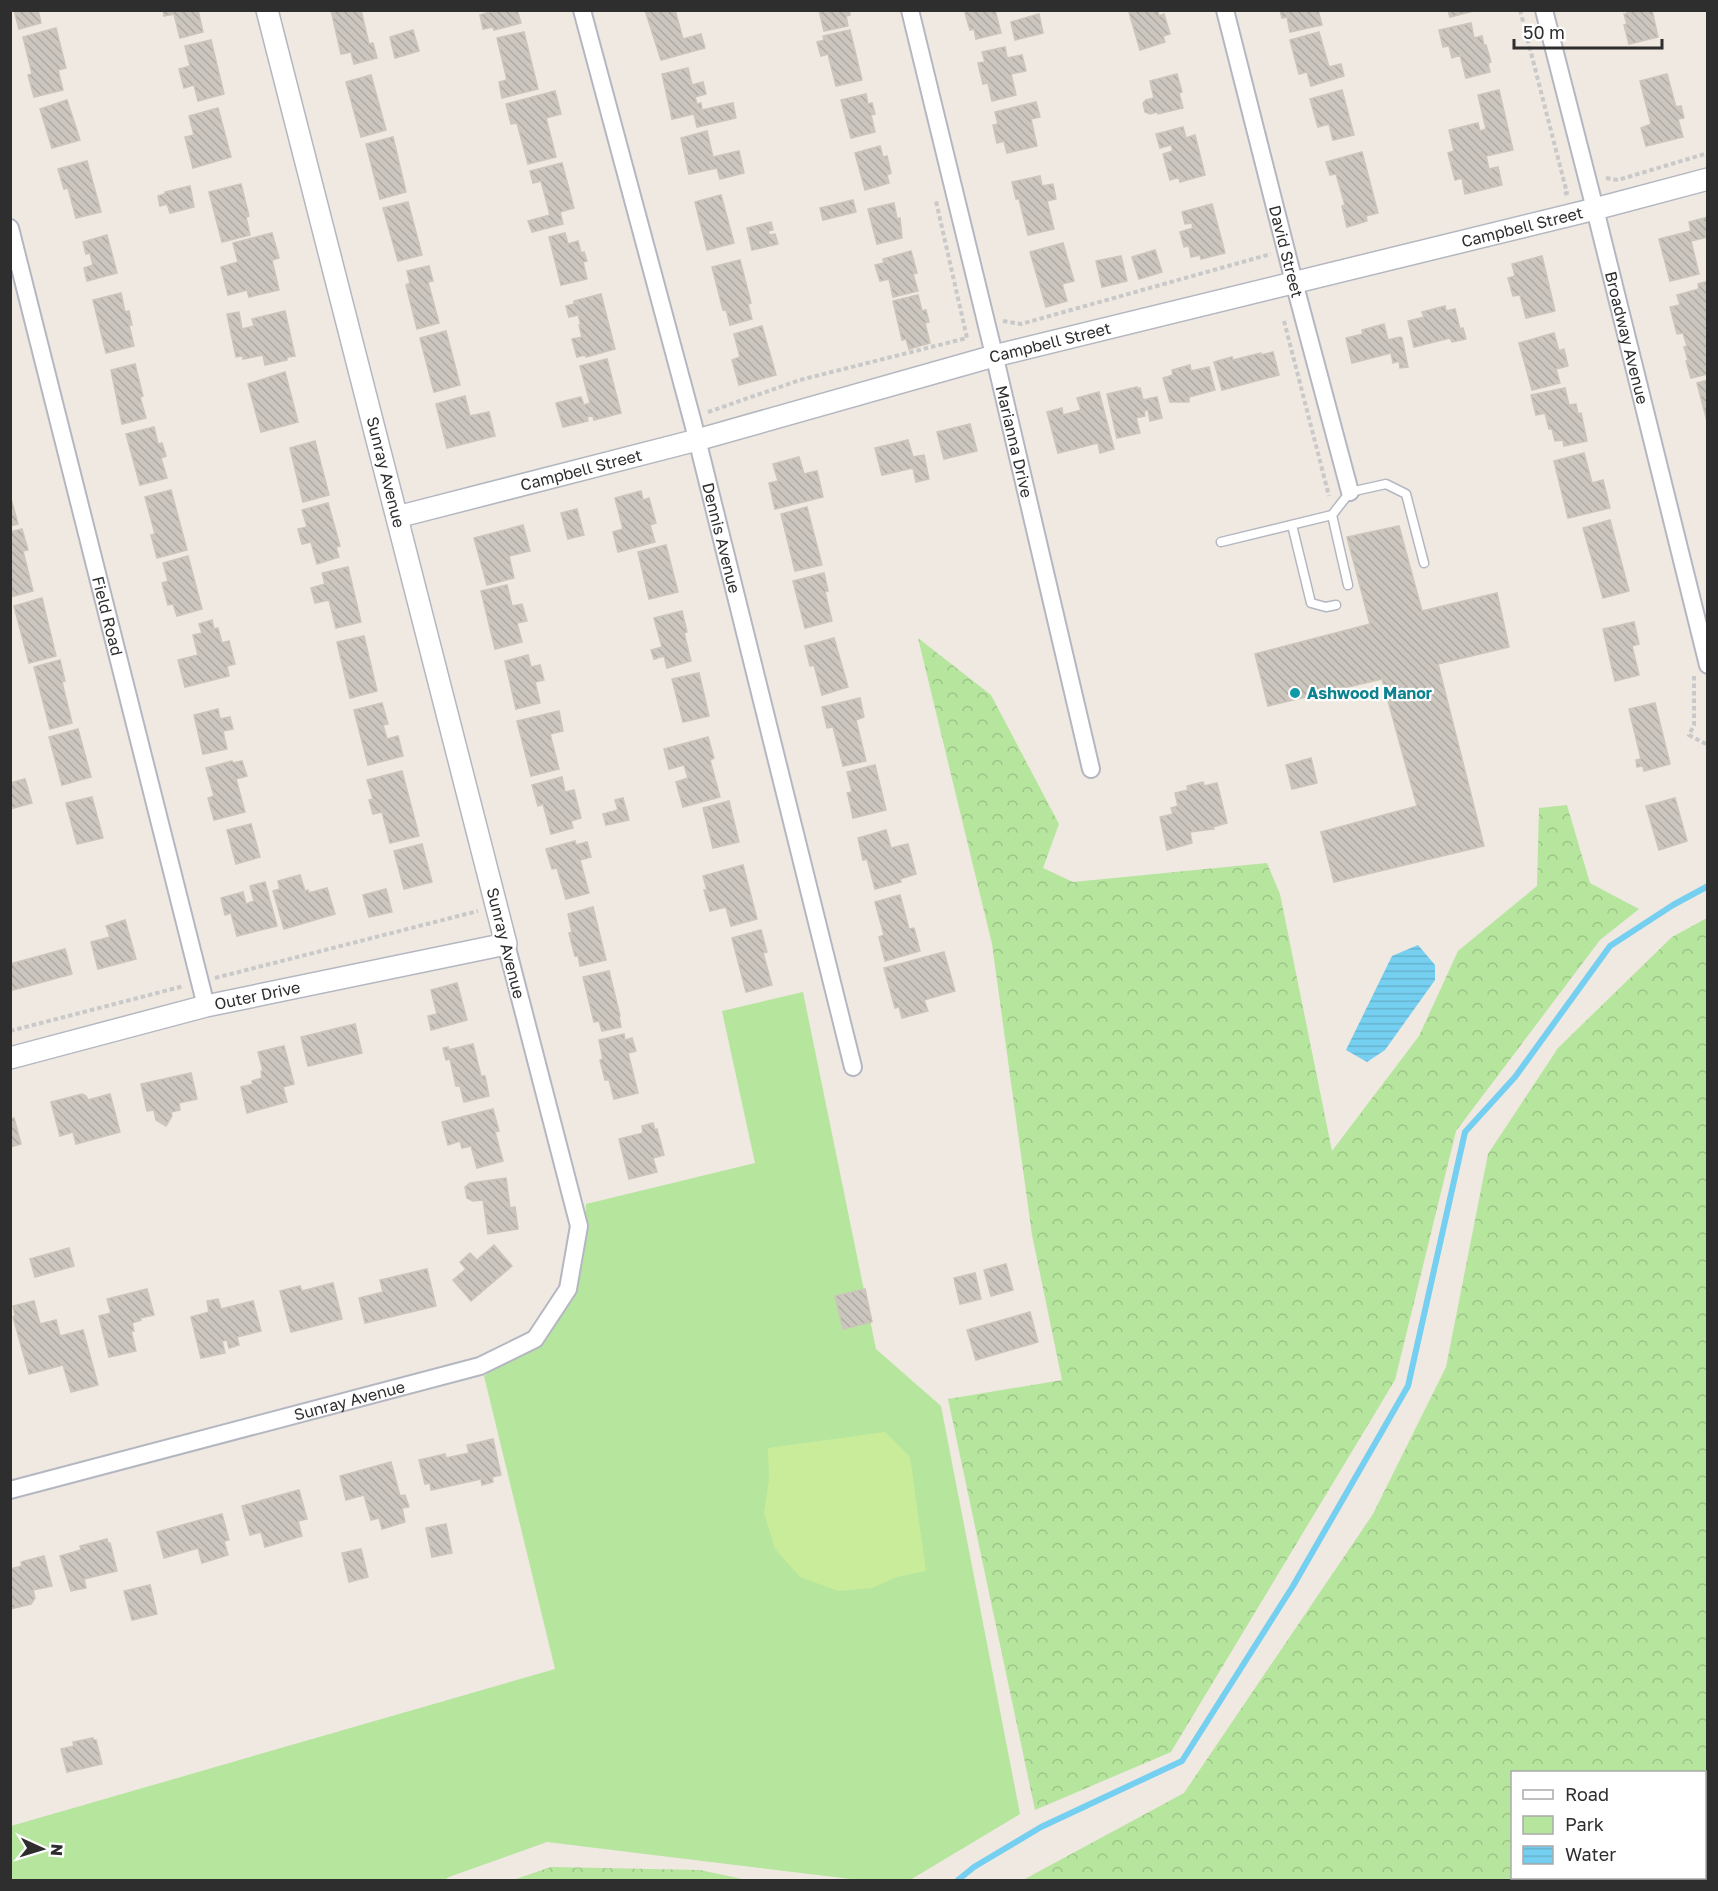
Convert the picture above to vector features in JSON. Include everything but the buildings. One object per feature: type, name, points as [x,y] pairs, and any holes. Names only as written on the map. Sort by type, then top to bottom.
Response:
[{"type":"street","name":"Sunray Avenue","points":[[10,1490],[480,1366],[535,1339],[568,1289],[579,1226],[267,10]]},
{"type":"street","name":"Dennis Avenue","points":[[582,10],[697,440],[854,1067]]},
{"type":"street","name":"Marianna Drive","points":[[910,10],[994,356],[1090,769]]},
{"type":"street","name":"David Street","points":[[1225,10],[1350,492]]},
{"type":"street","name":"Broadway Avenue","points":[[1544,10],[1595,209],[1700,668]]},
{"type":"street","name":"Campbell Street","points":[[397,517],[697,440],[994,356],[1595,209],[1707,179]]},
{"type":"street","name":"Field Road","points":[[10,228],[206,1006]]},
{"type":"street","name":"Outer Drive","points":[[10,1058],[206,1006],[506,944]]},
{"type":"lane","points":[[1221,542],[1332,515],[1350,492],[1386,484],[1406,494],[1424,564]]},
{"type":"lane","points":[[1332,515],[1348,585]]},
{"type":"lane","points":[[1292,525],[1311,603],[1326,607],[1336,605]]},
{"type":"path","points":[[1520,10],[1567,193],[1556,196]]},
{"type":"path","points":[[1603,177],[1618,180],[1707,153]]},
{"type":"path","points":[[703,403],[709,412],[800,380],[967,338],[935,199]]},
{"type":"path","points":[[1000,310],[1003,321],[1021,324],[1263,256],[1287,252]]},
{"type":"path","points":[[1700,668],[1694,725],[1689,735],[1707,745]]},
{"type":"path","points":[[204,981],[480,910]]},
{"type":"path","points":[[10,1031],[193,984]]},
{"type":"green space","points":[[918,638],[991,695],[1059,824],[1043,868],[1073,882],[1267,863],[1280,894],[1332,1151],[1419,1036],[1458,951],[1537,886],[1539,808],[1567,805],[1590,883],[1639,909],[1600,940],[1456,1131],[1395,1380],[1171,1752],[1035,1810],[948,1399],[1062,1380],[1032,1235],[992,944]]},
{"type":"green space","points":[[1707,918],[1707,1880],[1023,1880],[1184,1793],[1373,1514],[1446,1367],[1488,1154],[1558,1048],[1672,937]]},
{"type":"green space","points":[[803,992],[876,1349],[941,1406],[1020,1814],[910,1880],[859,1880],[547,1842],[444,1880],[11,1880],[11,1826],[555,1669],[484,1376],[542,1333],[572,1293],[584,1251],[586,1204],[755,1163],[722,1011]]},
{"type":"green space","points":[[885,1432],[910,1457],[926,1571],[897,1577],[872,1588],[838,1591],[800,1577],[775,1549],[764,1513],[769,1479],[768,1448]]},
{"type":"green space","points":[[551,1867],[700,1870],[747,1880],[513,1880]]},
{"type":"water","points":[[1418,945],[1435,965],[1435,980],[1385,1050],[1367,1062],[1346,1050],[1392,956]]},
{"type":"waterway","points":[[958,1880],[974,1867],[1041,1827],[1182,1761],[1293,1586],[1408,1386],[1465,1132],[1515,1077],[1610,946],[1673,905],[1708,886]]},
{"type":"place","name":"Ashwood Manor","points":[[1295,693]]}]
